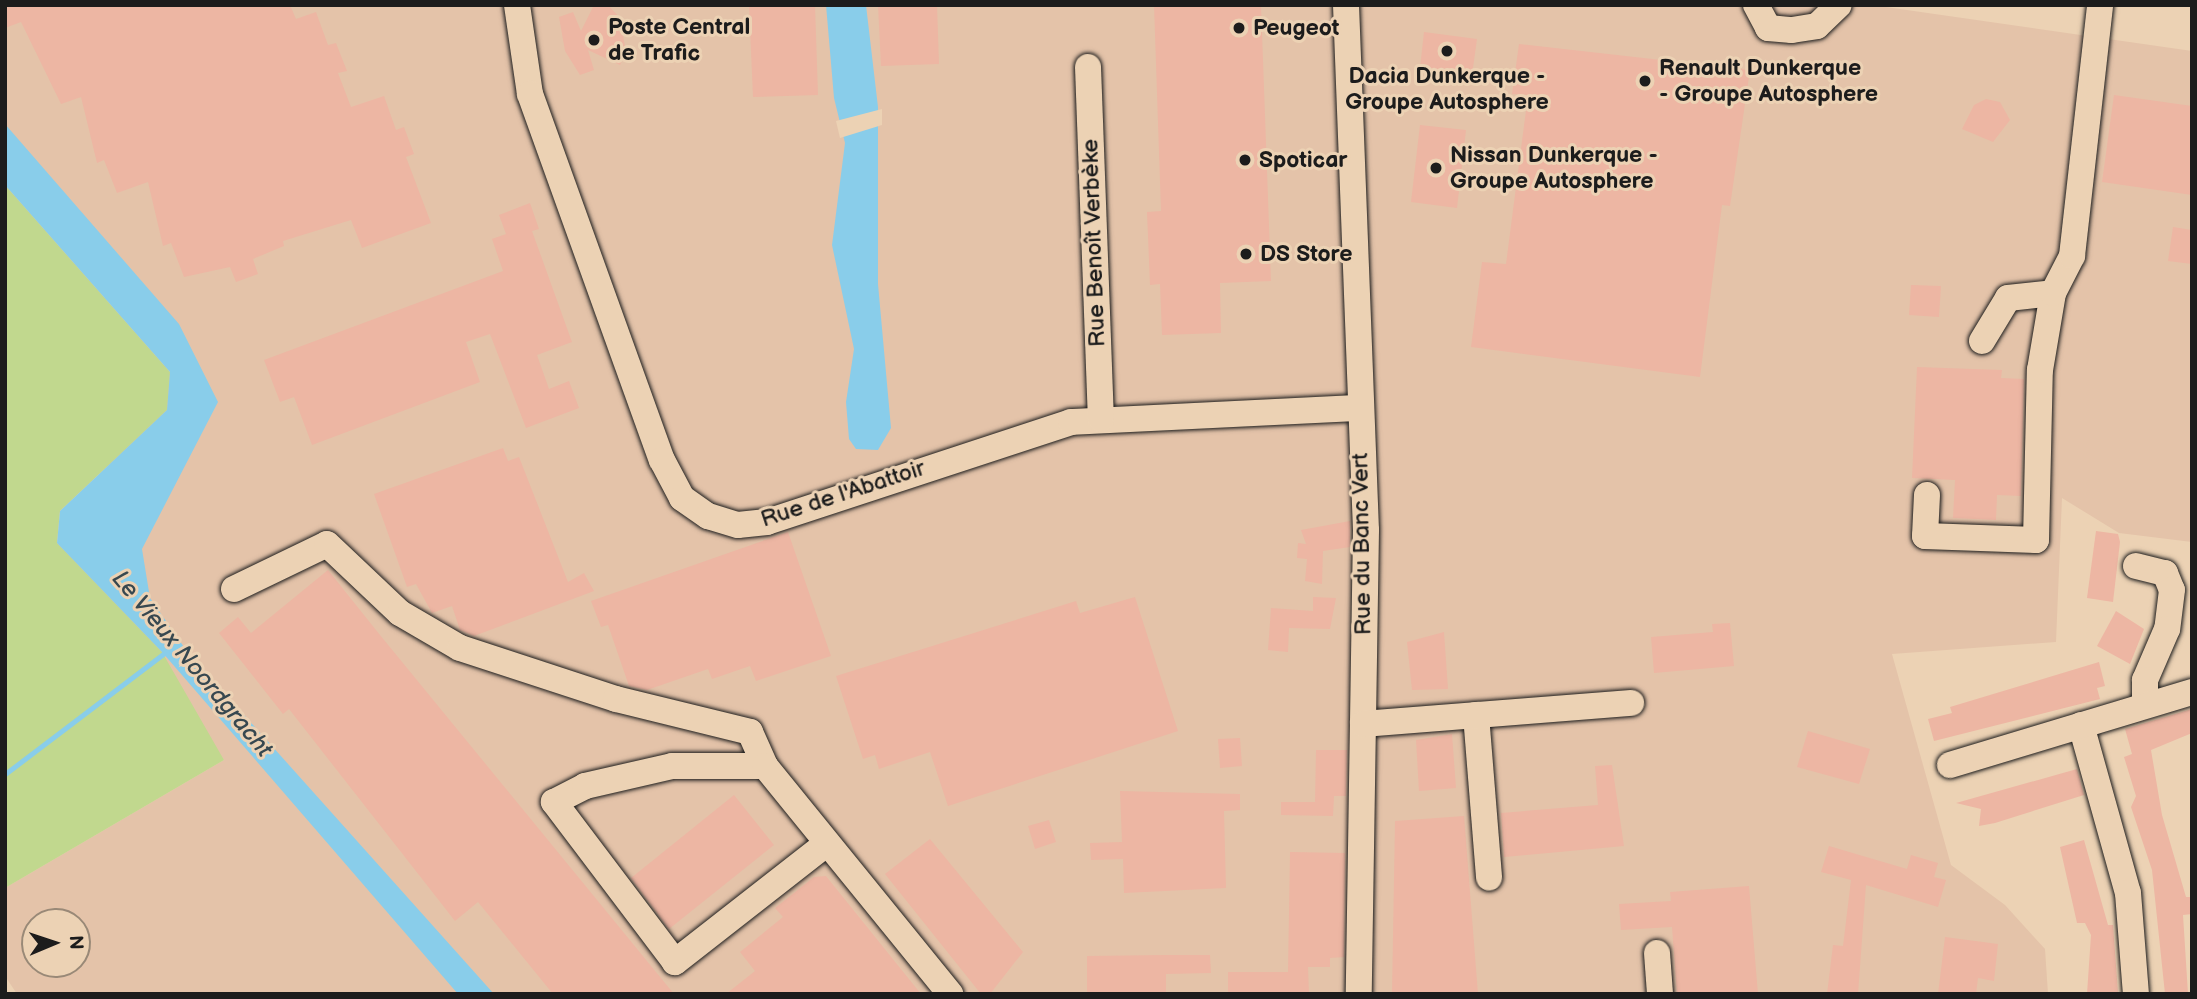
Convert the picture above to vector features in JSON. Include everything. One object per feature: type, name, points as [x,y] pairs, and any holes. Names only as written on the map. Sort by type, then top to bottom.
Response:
[{"type":"street","name":"Rue de l'Abattoir","points":[[517,5],[530,94],[667,472],[698,511],[729,523],[767,522],[1047,426],[1101,419],[1359,408]]},
{"type":"street","name":"Rue du Banc Vert","points":[[1346,5],[1352,95],[1359,408],[1366,530],[1359,994]]},
{"type":"street","name":"Rue du Banc Vert","points":[[1352,95],[1357,5]]},
{"type":"street","name":"Rue du Banc Vert","points":[[1356,47],[1364,5]]},
{"type":"street","points":[[1756,5],[1768,28],[1792,30],[1817,26],[1839,5]]},
{"type":"street","points":[[1927,495],[1925,536],[2036,540],[2040,370],[2053,293],[2072,256],[2100,5]]},
{"type":"street","name":"Rue Benoît Verbèke","points":[[1088,67],[1101,419]]},
{"type":"street","points":[[1982,341],[2008,298],[2053,293]]},
{"type":"street","points":[[234,589],[327,544],[400,613],[460,648],[616,699],[750,732],[765,766],[950,994]]},
{"type":"street","points":[[2136,566],[2165,573],[2172,590],[2167,629],[2144,680],[2145,705]]},
{"type":"street","points":[[1950,765],[2192,692]]},
{"type":"street","points":[[1363,724],[1631,703]]},
{"type":"street","points":[[1476,715],[1489,877]]},
{"type":"street","points":[[2081,725],[2128,893],[2136,994]]},
{"type":"street","points":[[765,766],[672,766],[585,786],[554,802],[675,962],[826,844]]},
{"type":"street","points":[[1657,953],[1660,994]]},
{"type":"shaded area","points":[[5,5],[1872,5],[2192,51],[2192,542],[2119,533],[2062,498],[2056,642],[1892,654],[1951,865],[2005,905],[2045,949],[2048,994],[17,994],[5,976],[5,888],[224,760],[57,543],[170,372],[5,185]]},
{"type":"green space","points":[[5,185],[170,372],[167,410],[60,511],[57,543],[162,652],[224,760],[5,888]]},
{"type":"water","points":[[826,5],[866,5],[878,107],[878,284],[891,428],[878,450],[856,449],[849,439],[846,402],[854,349],[832,245],[845,143],[834,98]]},
{"type":"water","name":"Le Vieux Noordgracht","points":[[5,124],[179,324],[218,402],[142,549],[150,598],[186,650],[494,994],[458,994],[162,652],[57,543],[60,511],[167,410],[170,372],[5,185]]},
{"type":"pier","points":[[882,109],[882,125],[840,138],[836,121]]},
{"type":"building","points":[[5,5],[290,5],[296,19],[316,12],[328,45],[336,43],[347,71],[338,73],[351,107],[384,96],[396,130],[404,127],[414,154],[406,157],[431,223],[362,248],[351,220],[283,241],[284,246],[253,259],[258,274],[236,282],[230,267],[184,277],[171,243],[163,246],[148,182],[117,193],[104,160],[97,163],[81,97],[61,104],[21,22],[5,28]]},
{"type":"building","name":"Poste Central de Trafic","points":[[594,5],[608,5],[620,18],[626,52],[620,65],[588,50],[594,70],[580,75],[565,51],[559,17],[573,12],[581,31]]},
{"type":"building","points":[[749,5],[815,5],[818,95],[753,97]]},
{"type":"building","points":[[878,5],[937,5],[939,64],[881,66]]},
{"type":"building","points":[[1154,5],[1261,5],[1271,281],[1220,283],[1221,333],[1162,335],[1160,284],[1150,285],[1147,212],[1161,211]]},
{"type":"building","points":[[1424,32],[1477,39],[1472,75],[1420,68]]},
{"type":"building","points":[[1519,44],[1750,70],[1730,206],[1722,205],[1700,377],[1471,347],[1482,262],[1506,264],[1528,95],[1512,94]]},
{"type":"building","points":[[2114,95],[2192,106],[2192,195],[2102,182]]},
{"type":"building","points":[[1986,99],[2000,102],[2010,120],[1993,142],[1962,129],[1974,105]]},
{"type":"building","points":[[1420,125],[1466,130],[1457,208],[1411,202]]},
{"type":"building","points":[[530,203],[539,229],[532,231],[572,342],[537,355],[549,389],[569,381],[579,408],[526,428],[490,334],[466,342],[480,382],[312,445],[294,397],[280,402],[264,360],[503,271],[492,239],[506,234],[499,215]]},
{"type":"building","points":[[2173,227],[2192,230],[2192,264],[2168,261]]},
{"type":"building","points":[[1911,285],[1941,286],[1939,317],[1909,315]]},
{"type":"building","points":[[1917,367],[2002,370],[2001,378],[2024,379],[2021,496],[1997,495],[1996,520],[1953,518],[1955,480],[1912,478]]},
{"type":"building","points":[[503,448],[508,461],[519,457],[568,582],[584,573],[594,591],[474,636],[460,630],[452,606],[432,613],[416,584],[407,587],[374,494]]},
{"type":"building","points":[[1350,521],[1350,547],[1323,551],[1322,584],[1305,581],[1307,559],[1297,558],[1298,543],[1306,544],[1301,530]]},
{"type":"building","points":[[2096,531],[2118,534],[2120,542],[2113,602],[2087,598]]},
{"type":"building","points":[[788,532],[831,656],[756,681],[750,666],[712,679],[708,669],[647,690],[629,686],[608,625],[601,627],[591,601]]},
{"type":"building","points":[[328,570],[674,994],[553,994],[478,902],[455,921],[289,709],[283,714],[219,633],[238,617],[251,633]]},
{"type":"building","points":[[1135,597],[1178,731],[948,806],[930,752],[879,769],[875,755],[863,759],[836,676],[1076,601],[1080,613]]},
{"type":"building","points":[[1313,597],[1336,598],[1330,629],[1289,628],[1288,652],[1268,650],[1271,608],[1313,611]]},
{"type":"building","points":[[2116,611],[2144,629],[2130,664],[2097,646]]},
{"type":"building","points":[[1730,623],[1734,666],[1654,673],[1651,637],[1713,632],[1712,624]]},
{"type":"building","points":[[1444,632],[1448,689],[1412,690],[1407,642]]},
{"type":"building","points":[[2099,662],[2105,686],[2097,688],[2100,699],[1934,741],[1928,719],[1952,713],[1950,707]]},
{"type":"building","points":[[2192,709],[2192,733],[2151,750],[2162,815],[2186,897],[2192,897],[2192,914],[2183,915],[2188,994],[2165,994],[2152,870],[2131,807],[2136,796],[2124,757],[2132,754],[2125,729]]},
{"type":"building","points":[[1808,731],[1870,749],[1859,784],[1797,767]]},
{"type":"building","points":[[1452,734],[1456,788],[1419,791],[1416,740]]},
{"type":"building","points":[[1240,738],[1242,766],[1220,768],[1218,739]]},
{"type":"building","points":[[1316,750],[1347,750],[1346,796],[1334,796],[1333,816],[1281,815],[1281,802],[1315,802]]},
{"type":"building","points":[[1612,765],[1624,846],[1504,857],[1501,813],[1598,805],[1595,766]]},
{"type":"building","points":[[2077,769],[2084,795],[1995,823],[1979,826],[1981,809],[1956,803]]},
{"type":"building","points":[[1120,791],[1240,794],[1240,810],[1224,811],[1226,888],[1124,893],[1123,859],[1091,860],[1090,843],[1122,842]]},
{"type":"building","points":[[734,795],[774,845],[669,929],[631,878]]},
{"type":"building","points":[[1464,816],[1478,994],[1392,994],[1395,821]]},
{"type":"building","points":[[1049,820],[1056,842],[1035,849],[1028,826]]},
{"type":"building","points":[[930,839],[1023,952],[990,994],[981,994],[885,874]]},
{"type":"building","points":[[2084,840],[2108,925],[2113,925],[2118,993],[2087,994],[2091,935],[2085,923],[2077,923],[2060,847]]},
{"type":"building","points":[[1829,846],[1907,869],[1911,855],[1938,863],[1934,877],[1946,880],[1938,907],[1866,885],[1858,994],[1827,994],[1833,945],[1843,946],[1851,880],[1821,872]]},
{"type":"building","points":[[1290,852],[1345,853],[1344,957],[1330,958],[1330,967],[1308,967],[1309,994],[1228,994],[1228,972],[1288,972]]},
{"type":"building","points":[[826,876],[921,994],[726,994],[755,971],[740,952],[783,917],[775,908],[814,877]]},
{"type":"building","points":[[1749,886],[1758,994],[1677,994],[1672,927],[1621,930],[1619,904],[1671,901],[1670,892]]},
{"type":"building","points":[[1945,937],[1998,944],[1994,981],[1978,978],[1976,994],[1938,994]]},
{"type":"building","points":[[1210,955],[1211,973],[1166,974],[1166,994],[1087,994],[1087,956]]},
{"type":"waterway","name":"Le Vieux Noordgracht","points":[[5,774],[167,651]]},
{"type":"place","name":"Peugeot","points":[[1239,28]]},
{"type":"place","name":"Poste Central de Trafic","points":[[594,40]]},
{"type":"place","name":"Dacia Dunkerque - Groupe Autosphere","points":[[1447,51]]},
{"type":"place","name":"Renault Dunkerque - Groupe Autosphere","points":[[1645,81]]},
{"type":"place","name":"Spoticar","points":[[1245,160]]},
{"type":"place","name":"Nissan Dunkerque - Groupe Autosphere","points":[[1436,168]]},
{"type":"place","name":"DS Store","points":[[1246,254]]}]
